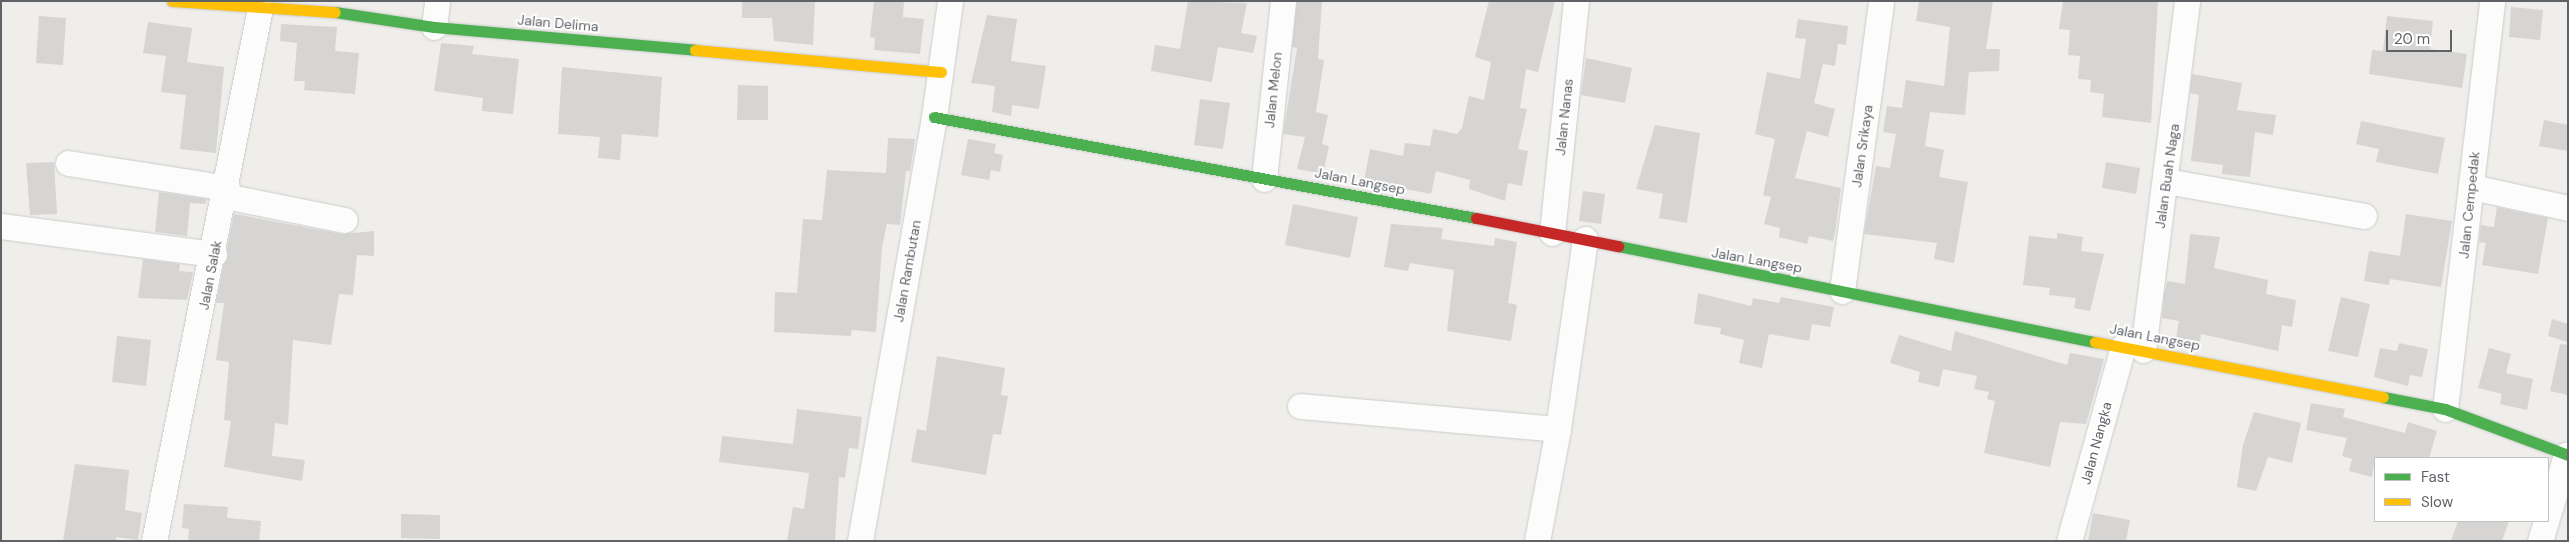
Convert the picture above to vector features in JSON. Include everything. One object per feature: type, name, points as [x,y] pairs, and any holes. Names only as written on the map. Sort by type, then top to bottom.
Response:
[{"type":"street","name":"Jalan Delima","points":[[172,1],[340,12],[434,27],[941,72]]},
{"type":"street","points":[[434,27],[437,1]]},
{"type":"street","name":"Jalan Rambutan","points":[[860,541],[934,117],[950,1]]},
{"type":"street","name":"Jalan Melon","points":[[1264,179],[1283,1]]},
{"type":"street","name":"Jalan Nanas","points":[[1552,233],[1576,1]]},
{"type":"street","name":"Jalan Srikaya","points":[[1842,290],[1881,1]]},
{"type":"street","name":"Jalan Buah Naga","points":[[2133,348],[2166,181],[2187,1]]},
{"type":"street","name":"Jalan Cempedak","points":[[2445,410],[2492,1]]},
{"type":"street","name":"Jalan Salak","points":[[154,541],[214,254],[260,8]]},
{"type":"street","name":"Jalan Langsep","points":[[934,117],[1585,239],[1722,270],[1842,290],[2445,410],[2567,455]]},
{"type":"street","points":[[68,163],[226,192],[345,220]]},
{"type":"street","points":[[2166,181],[2364,216]]},
{"type":"street","points":[[2472,187],[2568,208]]},
{"type":"street","points":[[1,226],[214,254]]},
{"type":"street","points":[[1537,541],[1558,429],[1585,239]]},
{"type":"street","name":"Jalan Nangka","points":[[2069,541],[2133,348]]},
{"type":"street","points":[[1300,406],[1558,429]]},
{"type":"street","points":[[2549,512],[2567,455]]},
{"type":"street","points":[[2540,541],[2546,522]]},
{"type":"building","points":[[742,1],[815,1],[813,45],[774,41],[772,18],[742,18]]},
{"type":"building","points":[[874,1],[904,1],[903,17],[924,19],[920,54],[874,50],[875,38],[870,37]]},
{"type":"building","points":[[1188,1],[1247,3],[1241,33],[1257,36],[1253,53],[1218,47],[1212,82],[1151,71],[1155,45],[1180,49]]},
{"type":"building","points":[[1297,1],[1322,1],[1318,59],[1324,60],[1316,112],[1328,115],[1322,144],[1329,146],[1323,174],[1297,169],[1305,137],[1283,134],[1297,48],[1292,47]]},
{"type":"building","points":[[1489,1],[1555,1],[1538,72],[1526,69],[1520,108],[1527,109],[1518,149],[1528,151],[1522,186],[1508,183],[1505,201],[1469,189],[1470,180],[1436,171],[1431,194],[1364,181],[1370,149],[1403,156],[1405,143],[1430,146],[1433,129],[1457,134],[1462,128],[1469,96],[1484,100],[1491,62],[1475,57]]},
{"type":"building","points":[[1919,1],[1993,1],[1986,49],[2000,49],[1999,71],[1969,72],[1965,115],[1930,112],[1925,146],[1944,150],[1939,177],[1968,182],[1954,263],[1934,259],[1937,243],[1864,234],[1876,166],[1890,168],[1896,134],[1883,132],[1887,106],[1902,108],[1906,80],[1944,86],[1950,27],[1916,21]]},
{"type":"building","points":[[2063,1],[2158,1],[2151,123],[2102,117],[2104,94],[2090,92],[2091,80],[2078,79],[2080,56],[2068,55],[2070,30],[2059,29]]},
{"type":"building","points":[[2511,7],[2543,10],[2540,40],[2509,37]]},
{"type":"building","points":[[987,15],[1017,19],[1011,61],[1046,66],[1039,109],[1012,105],[1011,116],[992,112],[995,86],[971,83]]},
{"type":"building","points":[[39,16],[66,18],[63,65],[36,63]]},
{"type":"building","points":[[2387,16],[2433,21],[2430,49],[2467,54],[2462,88],[2369,74],[2372,50],[2383,51]]},
{"type":"building","points":[[1798,19],[1848,26],[1846,45],[1838,44],[1835,66],[1823,64],[1814,103],[1835,109],[1828,137],[1807,131],[1795,178],[1841,188],[1835,233],[1833,241],[1809,236],[1807,244],[1779,237],[1780,228],[1764,224],[1771,197],[1763,195],[1775,139],[1755,134],[1767,72],[1800,79],[1806,39],[1795,38]]},
{"type":"building","points":[[148,22],[192,28],[187,62],[224,67],[216,153],[180,149],[186,95],[161,92],[166,56],[143,53]]},
{"type":"building","points":[[281,24],[337,27],[335,51],[359,53],[355,94],[304,90],[305,81],[294,81],[297,43],[280,41]]},
{"type":"building","points":[[441,43],[474,46],[472,54],[519,59],[513,114],[482,111],[483,98],[434,91]]},
{"type":"building","points":[[1586,58],[1632,68],[1625,103],[1581,95]]},
{"type":"building","points":[[562,67],[662,77],[658,137],[622,134],[620,160],[598,158],[600,137],[558,134]]},
{"type":"building","points":[[2192,74],[2242,83],[2237,110],[2276,115],[2273,135],[2255,132],[2250,177],[2222,174],[2223,165],[2191,161],[2199,95],[2190,93]]},
{"type":"building","points":[[738,85],[768,86],[768,120],[737,120]]},
{"type":"building","points":[[1200,99],[1230,103],[1223,149],[1194,145]]},
{"type":"building","points":[[2544,120],[2568,125],[2568,151],[2539,146]]},
{"type":"building","points":[[2361,121],[2445,138],[2438,174],[2376,162],[2379,149],[2356,144]]},
{"type":"building","points":[[1655,125],[1700,133],[1687,223],[1659,218],[1663,194],[1636,189]]},
{"type":"building","points":[[888,138],[915,139],[910,171],[906,171],[900,225],[887,224],[882,247],[876,332],[852,330],[851,336],[774,332],[775,292],[797,293],[803,219],[822,220],[827,170],[886,173]]},
{"type":"building","points":[[968,139],[996,144],[994,153],[1003,155],[1000,172],[991,170],[989,180],[961,175]]},
{"type":"building","points":[[54,162],[57,214],[30,215],[26,163]]},
{"type":"building","points":[[2106,162],[2140,168],[2136,194],[2102,188]]},
{"type":"building","points":[[1583,191],[1605,194],[1601,224],[1579,221]]},
{"type":"building","points":[[159,192],[207,199],[205,204],[190,203],[187,236],[155,232]]},
{"type":"building","points":[[1293,204],[1358,217],[1350,258],[1285,245]]},
{"type":"building","points":[[2497,207],[2548,218],[2538,274],[2482,265],[2486,243],[2479,242],[2481,225],[2494,227]]},
{"type":"building","points":[[234,214],[342,234],[374,231],[374,256],[357,255],[353,295],[339,294],[331,345],[293,340],[288,425],[275,423],[272,456],[305,460],[302,481],[224,467],[231,421],[224,420],[229,362],[216,360],[224,303],[216,303]]},
{"type":"building","points":[[2406,214],[2452,221],[2441,287],[2390,279],[2389,285],[2364,281],[2369,251],[2400,256]]},
{"type":"building","points":[[1391,224],[1443,228],[1441,239],[1494,246],[1495,238],[1517,242],[1508,303],[1517,305],[1511,341],[1447,331],[1454,270],[1410,263],[1408,271],[1384,267]]},
{"type":"building","points":[[2057,233],[2083,237],[2081,251],[2104,254],[2090,311],[2074,308],[2076,298],[2049,295],[2050,288],[2023,285],[2029,236],[2057,239]]},
{"type":"building","points":[[2190,234],[2220,237],[2214,268],[2268,280],[2266,294],[2296,300],[2292,327],[2282,325],[2278,351],[2201,334],[2200,342],[2176,338],[2179,321],[2162,318],[2164,296],[2167,281],[2185,284]]},
{"type":"building","points":[[143,259],[180,264],[179,271],[193,272],[187,300],[138,298]]},
{"type":"building","points":[[1698,293],[1751,306],[1753,298],[1779,303],[1781,297],[1834,307],[1830,327],[1812,324],[1809,341],[1769,334],[1762,368],[1739,363],[1744,340],[1720,334],[1721,328],[1694,324]]},
{"type":"building","points":[[2341,297],[2370,304],[2358,357],[2328,351]]},
{"type":"building","points":[[2552,319],[2568,324],[2568,342],[2548,336]]},
{"type":"building","points":[[1955,331],[2067,365],[2070,353],[2104,359],[2086,424],[2060,422],[2050,467],[1984,453],[1995,401],[1987,399],[1989,392],[1974,389],[1977,376],[1943,369],[1939,387],[1918,382],[1920,372],[1890,363],[1899,335],[1951,351]]},
{"type":"building","points":[[117,336],[151,340],[146,386],[112,382]]},
{"type":"building","points":[[2399,343],[2428,349],[2422,377],[2410,375],[2408,386],[2374,377],[2380,348],[2397,351]]},
{"type":"building","points":[[2560,344],[2568,345],[2568,395],[2550,391]]},
{"type":"building","points":[[2489,348],[2511,354],[2506,373],[2533,379],[2527,410],[2500,404],[2502,394],[2478,388]]},
{"type":"building","points":[[937,356],[1005,368],[1001,395],[1008,396],[1001,435],[993,434],[986,475],[911,462],[917,429],[926,431]]},
{"type":"building","points":[[2311,403],[2345,409],[2343,417],[2405,433],[2408,422],[2437,431],[2429,457],[2374,457],[2372,477],[2349,471],[2352,459],[2342,456],[2347,438],[2306,430]]},
{"type":"building","points":[[797,409],[862,417],[858,449],[849,448],[845,478],[839,477],[835,541],[787,541],[793,507],[804,509],[809,473],[719,462],[722,436],[793,444]]},
{"type":"building","points":[[2254,412],[2301,423],[2292,463],[2268,457],[2256,491],[2237,487],[2243,445]]},
{"type":"building","points":[[75,464],[129,470],[125,510],[142,513],[138,540],[116,537],[116,541],[63,541]]},
{"type":"building","points":[[184,504],[228,507],[227,518],[261,521],[259,541],[188,541],[189,529],[182,528]]},
{"type":"building","points":[[2093,513],[2130,520],[2126,541],[2088,541]]},
{"type":"building","points":[[401,514],[440,515],[440,539],[401,538]]},
{"type":"building","points":[[2458,522],[2509,522],[2502,541],[2451,541]]},
{"type":"traffic: fast","points":[[335,12],[434,27],[695,50]]},
{"type":"traffic: fast","points":[[934,117],[1476,218]]},
{"type":"traffic: fast","points":[[1618,246],[2095,342]]},
{"type":"traffic: fast","points":[[2383,397],[2445,409],[2568,455]]},
{"type":"traffic: slow","points":[[172,1],[335,12]]},
{"type":"traffic: slow","points":[[695,50],[941,72]]},
{"type":"traffic: slow","points":[[2095,342],[2383,397]]},
{"type":"traffic: jam","points":[[1476,218],[1618,246]]}]
